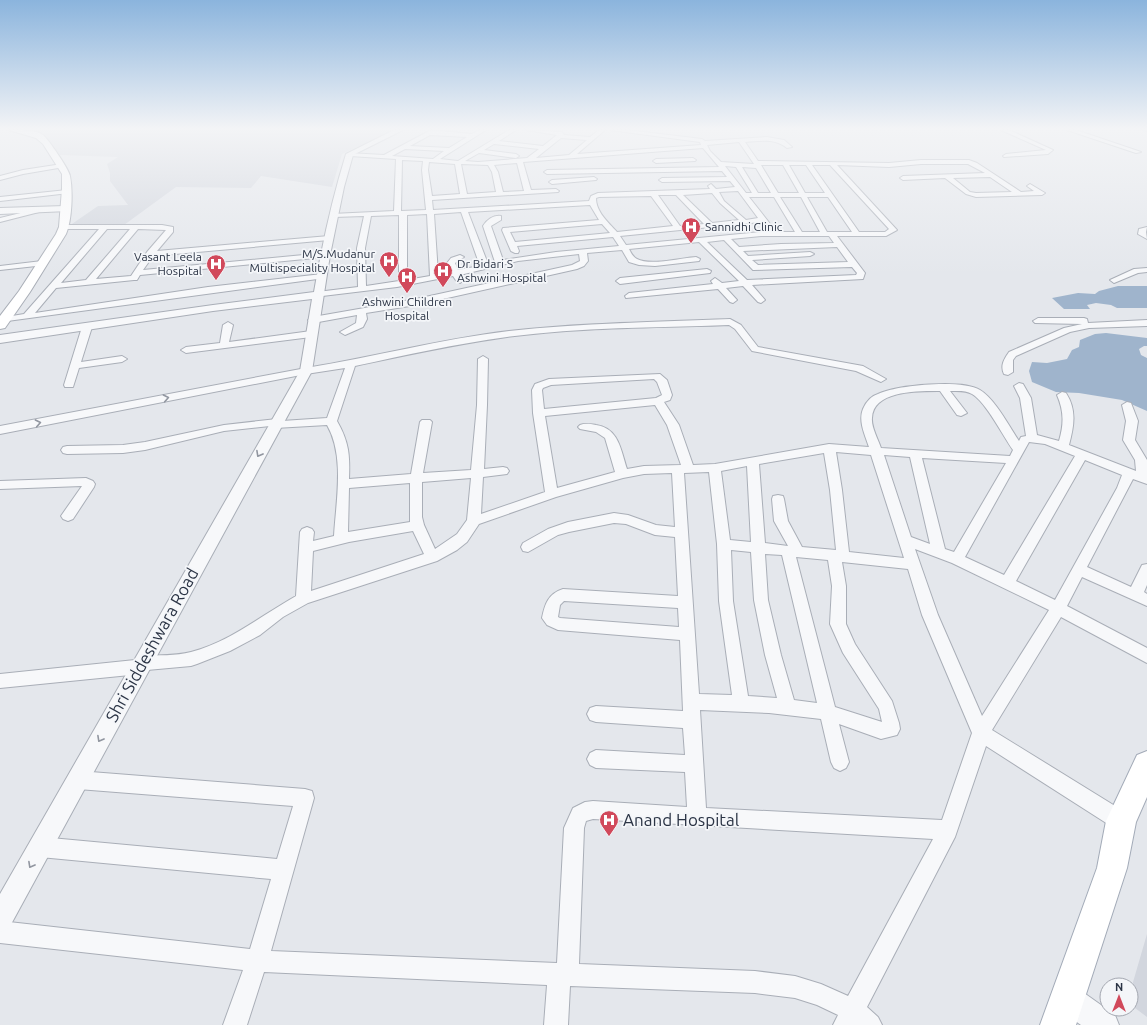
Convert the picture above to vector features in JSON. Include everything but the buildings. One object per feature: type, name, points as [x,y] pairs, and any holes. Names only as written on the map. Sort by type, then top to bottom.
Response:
[{"type":"main road","points":[[2,322],[24,292],[64,227],[67,192],[66,178]]},
{"type":"main road","points":[[1063,1011],[1112,868],[1121,821],[1147,765]]},
{"type":"street","points":[[306,371],[317,295],[334,215],[344,178]]},
{"type":"street","points":[[399,178],[403,283]]},
{"type":"street","points":[[426,178],[429,198],[434,277]]},
{"type":"street","points":[[461,178],[464,196]]},
{"type":"street","points":[[496,178],[500,194]]},
{"type":"street","points":[[524,178],[528,193]]},
{"type":"street","points":[[550,178],[566,214]]},
{"type":"street","points":[[746,178],[756,195]]},
{"type":"street","points":[[766,178],[799,233]]},
{"type":"street","points":[[629,296],[745,283],[860,277],[861,273],[845,252],[828,234],[794,178]]},
{"type":"street","points":[[818,178],[857,234]]},
{"type":"street","points":[[739,189],[678,193],[598,195],[593,198],[593,203],[603,222],[615,234],[632,260],[643,263],[688,250],[701,240],[773,233],[886,234],[893,230],[846,178]]},
{"type":"street","points":[[903,178],[909,184]]},
{"type":"street","points":[[946,178],[968,193],[976,195],[1042,193],[1030,186]]},
{"type":"street","points":[[995,178],[1020,194]]},
{"type":"street","points":[[552,182],[602,179]]},
{"type":"street","points":[[666,193],[660,179],[731,179],[739,189],[742,199],[764,220],[773,233]]},
{"type":"street","points":[[707,180],[722,202],[745,222]]},
{"type":"street","points":[[984,186],[996,195]]},
{"type":"street","points":[[429,198],[556,191]]},
{"type":"street","points":[[0,199],[67,192]]},
{"type":"street","points":[[678,193],[710,225]]},
{"type":"street","points":[[653,194],[678,228]]},
{"type":"street","points":[[722,202],[756,195],[830,195]]},
{"type":"street","points":[[506,230],[538,217],[566,214],[593,203]]},
{"type":"street","points":[[334,215],[430,212],[493,208],[538,217],[566,214],[603,222]]},
{"type":"street","points":[[493,208],[506,230],[518,259]]},
{"type":"street","points":[[0,211],[65,209]]},
{"type":"street","points":[[0,220],[41,210]]},
{"type":"street","points":[[464,210],[485,267]]},
{"type":"street","points":[[362,289],[361,248],[368,214]]},
{"type":"street","points":[[498,218],[490,222],[487,226],[500,264]]},
{"type":"street","points":[[512,244],[764,220]]},
{"type":"street","points":[[64,227],[162,227],[170,229],[150,254],[125,295]]},
{"type":"street","points":[[27,316],[55,286],[105,227]]},
{"type":"street","points":[[89,282],[136,227]]},
{"type":"street","points":[[1147,229],[1142,231],[1142,234],[1147,237]]},
{"type":"street","points":[[150,254],[329,238]]},
{"type":"street","points":[[725,238],[746,258]]},
{"type":"street","points":[[701,240],[744,268],[855,264]]},
{"type":"street","points":[[262,272],[269,243]]},
{"type":"street","points":[[738,249],[781,246],[839,245]]},
{"type":"street","points":[[0,339],[403,283],[455,274],[518,259],[623,248],[688,250],[733,300]]},
{"type":"street","points":[[313,320],[468,291],[574,267],[584,261],[583,251]]},
{"type":"street","points":[[746,258],[845,252]]},
{"type":"street","points":[[2,322],[125,295],[262,272],[325,255]]},
{"type":"street","points":[[460,257],[451,263],[455,274],[468,291]]},
{"type":"street","points":[[746,258],[744,268],[745,283],[760,300]]},
{"type":"street","points":[[0,268],[42,263]]},
{"type":"street","points":[[1114,280],[1147,270]]},
{"type":"street","points":[[620,281],[707,271]]},
{"type":"street","points":[[55,286],[136,275],[262,272],[322,276]]},
{"type":"street","points":[[345,332],[360,325],[362,319],[360,312]]},
{"type":"street","points":[[1038,321],[1086,321],[1102,324]]},
{"type":"street","points":[[0,430],[306,371],[351,364],[444,344],[508,334],[564,329],[730,322],[735,323],[740,328],[749,345],[755,350],[859,368],[881,379]]},
{"type":"street","points":[[1008,372],[1008,360],[1016,351],[1067,330],[1089,325],[1147,323]]},
{"type":"street","points":[[224,345],[228,325]]},
{"type":"street","points":[[70,385],[87,327]]},
{"type":"street","points":[[186,350],[311,334]]},
{"type":"street","points":[[75,366],[122,359]]},
{"type":"street","points":[[0,681],[191,660],[224,646],[255,630],[278,613],[303,599],[432,556],[452,546],[462,538],[474,521],[482,405],[483,359]]},
{"type":"street","points":[[341,538],[344,460],[340,437],[331,421],[351,364]]},
{"type":"street","name":"Shri Siddeshwara Road","points":[[0,920],[306,371]]},
{"type":"street","points":[[538,413],[658,401],[666,398],[667,395],[662,380],[656,376],[549,382],[539,386],[537,390],[538,413],[552,494]]},
{"type":"street","points":[[1019,386],[1027,397],[1029,425],[1032,438]]},
{"type":"street","points":[[1016,455],[981,395],[968,389],[917,388],[888,393],[880,396],[870,405],[867,410],[866,420],[912,564],[930,615],[981,733],[1121,821]]},
{"type":"street","points":[[944,388],[961,413]]},
{"type":"street","points":[[1062,395],[1068,406],[1070,422],[1063,447]]},
{"type":"street","points":[[658,401],[673,425],[683,468],[681,533],[697,817]]},
{"type":"street","points":[[0,932],[257,960],[563,975],[755,982],[795,987],[821,995],[856,1020],[948,830],[981,733],[1058,608],[1123,488],[1139,477],[1142,466],[1141,460],[1130,440],[1132,421],[1127,405]]},
{"type":"street","points":[[67,450],[122,449],[145,446],[224,428],[331,421]]},
{"type":"street","points":[[426,422],[416,478],[415,518],[432,556]]},
{"type":"street","points":[[584,427],[599,430],[610,436],[622,474]]},
{"type":"street","points":[[957,559],[1025,440],[1032,438],[1048,441],[1139,477]]},
{"type":"street","points":[[474,521],[552,494],[622,474],[644,470],[714,468],[829,448],[915,454],[1016,455]]},
{"type":"street","points":[[690,702],[788,706],[827,712],[856,720],[879,731],[885,732],[891,729],[890,717],[886,706],[849,648],[838,624],[839,586],[836,490],[829,448]]},
{"type":"street","points":[[915,454],[939,552]]},
{"type":"street","points":[[1007,583],[1082,454]]},
{"type":"street","points":[[753,462],[761,600],[773,655],[788,706]]},
{"type":"street","points":[[714,468],[724,544],[726,601],[741,703]]},
{"type":"street","points":[[344,484],[503,471]]},
{"type":"street","points":[[0,485],[86,482],[89,484],[88,487],[68,516]]},
{"type":"street","points":[[778,499],[781,520],[793,551],[827,712],[840,762]]},
{"type":"street","points":[[528,547],[553,532],[568,527],[614,518],[628,520],[655,530],[681,533]]},
{"type":"street","points":[[306,548],[341,538],[417,525]]},
{"type":"street","points":[[303,599],[307,532]]},
{"type":"street","points":[[905,540],[957,559],[1058,608],[1147,656]]},
{"type":"street","points":[[724,544],[912,564]]},
{"type":"street","points":[[1079,570],[1141,598],[1147,569]]},
{"type":"street","points":[[684,602],[563,595],[558,597],[553,602],[550,618],[558,624],[686,634]]},
{"type":"street","points":[[596,714],[691,720]]},
{"type":"street","points":[[596,759],[693,764]]},
{"type":"street","points":[[78,780],[305,798],[257,960],[235,1025]]},
{"type":"street","points":[[556,1025],[563,975],[574,828],[577,817],[582,811],[593,810],[948,830]]},
{"type":"street","points":[[40,847],[284,870]]},
{"type":"street","points":[[1063,1011],[1105,1025]]},
{"type":"shaded area","points":[[110,178],[259,178],[251,188],[176,187],[124,225],[69,226],[98,206],[128,205],[110,181]]},
{"type":"shaded area","points":[[273,178],[335,178],[332,187]]},
{"type":"shaded area","points":[[1147,934],[1147,1017],[1139,1011],[1139,977],[1134,977]]},
{"type":"water","points":[[1118,286],[1147,286],[1147,308],[1117,308],[1111,305],[1096,303],[1087,305],[1090,309],[1064,309],[1052,298],[1078,293],[1095,294],[1099,291]]},
{"type":"water","points":[[1106,333],[1147,338],[1147,346],[1139,349],[1141,355],[1147,358],[1147,411],[1122,400],[1079,393],[1056,392],[1032,382],[1029,371],[1032,362],[1047,363],[1067,359],[1072,350],[1079,347],[1080,340],[1095,334]]},
{"type":"place","name":"Sannidhi Clinic","points":[[691,244]]},
{"type":"place","name":"M/S.Mudanur Multispeciality Hospital","points":[[389,278]]},
{"type":"place","name":"Vasant Leela Hospital","points":[[216,281]]},
{"type":"place","name":"Dr Bidari S Ashwini Hospital","points":[[443,288]]},
{"type":"place","name":"Ashwini Children Hospital","points":[[407,294]]},
{"type":"place","name":"Anand Hospital","points":[[609,837]]}]
